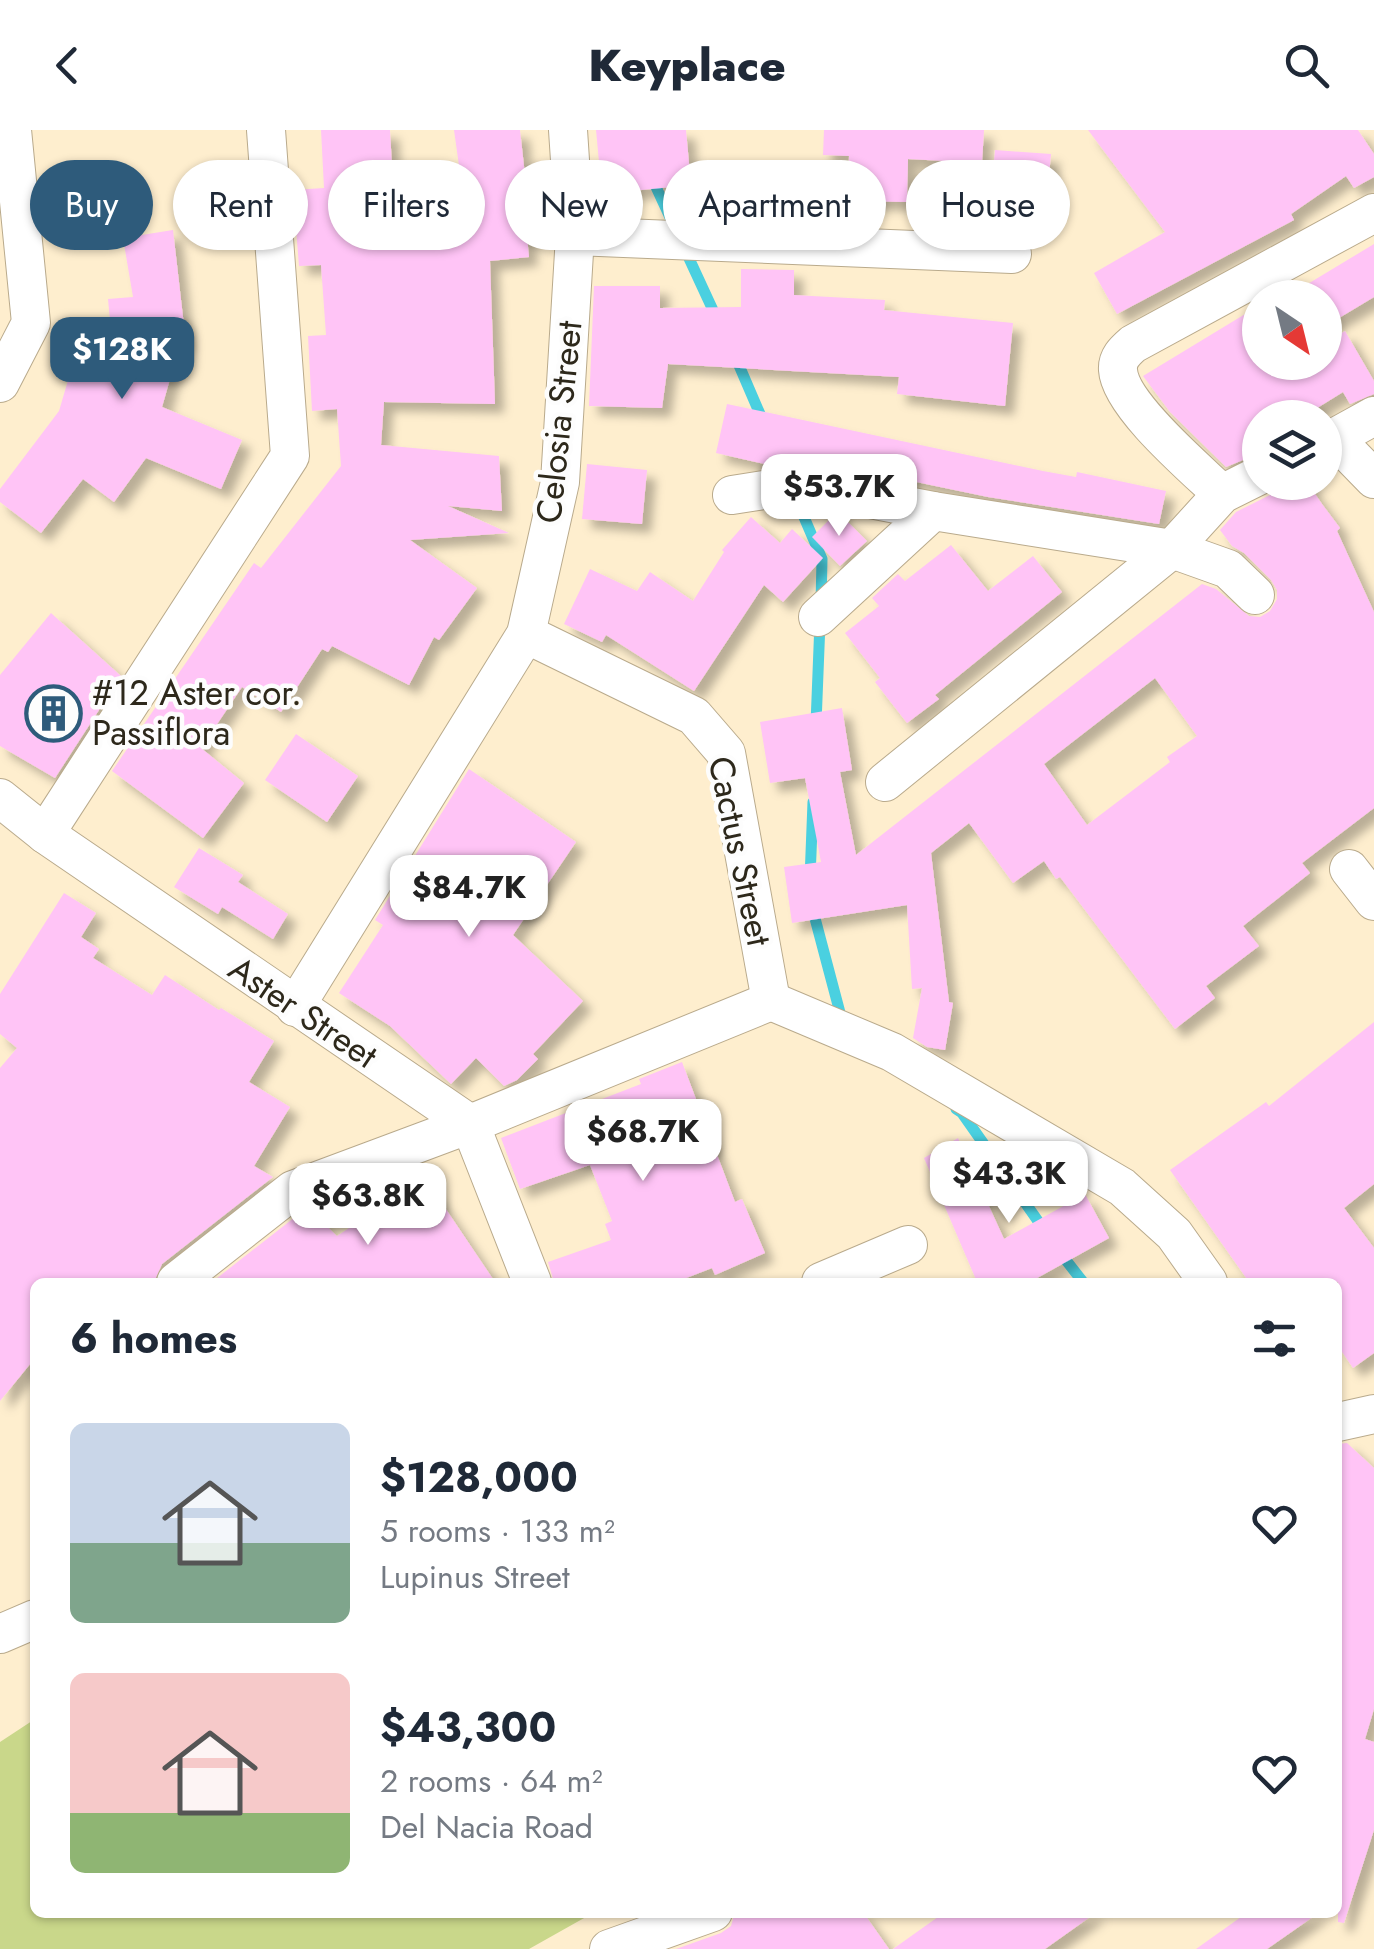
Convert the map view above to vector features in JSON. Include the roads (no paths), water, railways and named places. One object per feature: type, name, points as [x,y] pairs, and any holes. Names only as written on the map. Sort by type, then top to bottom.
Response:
[{"type":"street","points":[[0,383],[31,323],[12,130]]},
{"type":"street","points":[[45,834],[290,456],[266,130]]},
{"type":"street","name":"Celosia Street","points":[[568,130],[570,160]]},
{"type":"street","points":[[1222,494],[1146,421],[1126,392],[1118,370],[1122,354],[1133,344],[1374,213]]},
{"type":"street","points":[[643,239],[1012,254]]},
{"type":"street","name":"Celosia Street","points":[[295,1007],[526,634],[560,482],[575,250]]},
{"type":"street","points":[[1342,434],[1374,416]]},
{"type":"street","points":[[1342,452],[1374,479]]},
{"type":"street","points":[[732,494],[797,484],[933,511],[1172,549],[1228,569],[1255,594]]},
{"type":"street","points":[[885,782],[1172,549],[1222,494],[1242,484]]},
{"type":"street","points":[[818,617],[933,511]]},
{"type":"street","name":"Cactus Street","points":[[526,634],[694,716],[726,753],[771,1001]]},
{"type":"street","name":"Aster Street","points":[[0,798],[45,834],[470,1124]]},
{"type":"street","points":[[1350,869],[1374,901]]},
{"type":"street","points":[[181,1278],[293,1190],[470,1124],[771,1001],[892,1052],[1122,1187],[1174,1234],[1205,1278]]},
{"type":"street","points":[[470,1124],[530,1278]]},
{"type":"street","points":[[830,1278],[908,1245]]},
{"type":"street","points":[[1342,1421],[1374,1414]]},
{"type":"street","points":[[0,1634],[30,1621]]},
{"type":"street","points":[[609,1949],[696,1918]]},
{"type":"waterway","points":[[650,174],[718,321]]},
{"type":"waterway","points":[[735,356],[763,421]]},
{"type":"waterway","points":[[776,452],[822,559],[821,604]]},
{"type":"waterway","points":[[816,724],[820,622]]},
{"type":"waterway","points":[[810,879],[813,802]]},
{"type":"waterway","points":[[812,907],[843,1024]]},
{"type":"waterway","points":[[956,1109],[1045,1231]]},
{"type":"waterway","points":[[1058,1250],[1080,1278]]},
{"type":"place","name":"#12 Aster cor. Passiflora","points":[[53,713]]}]
